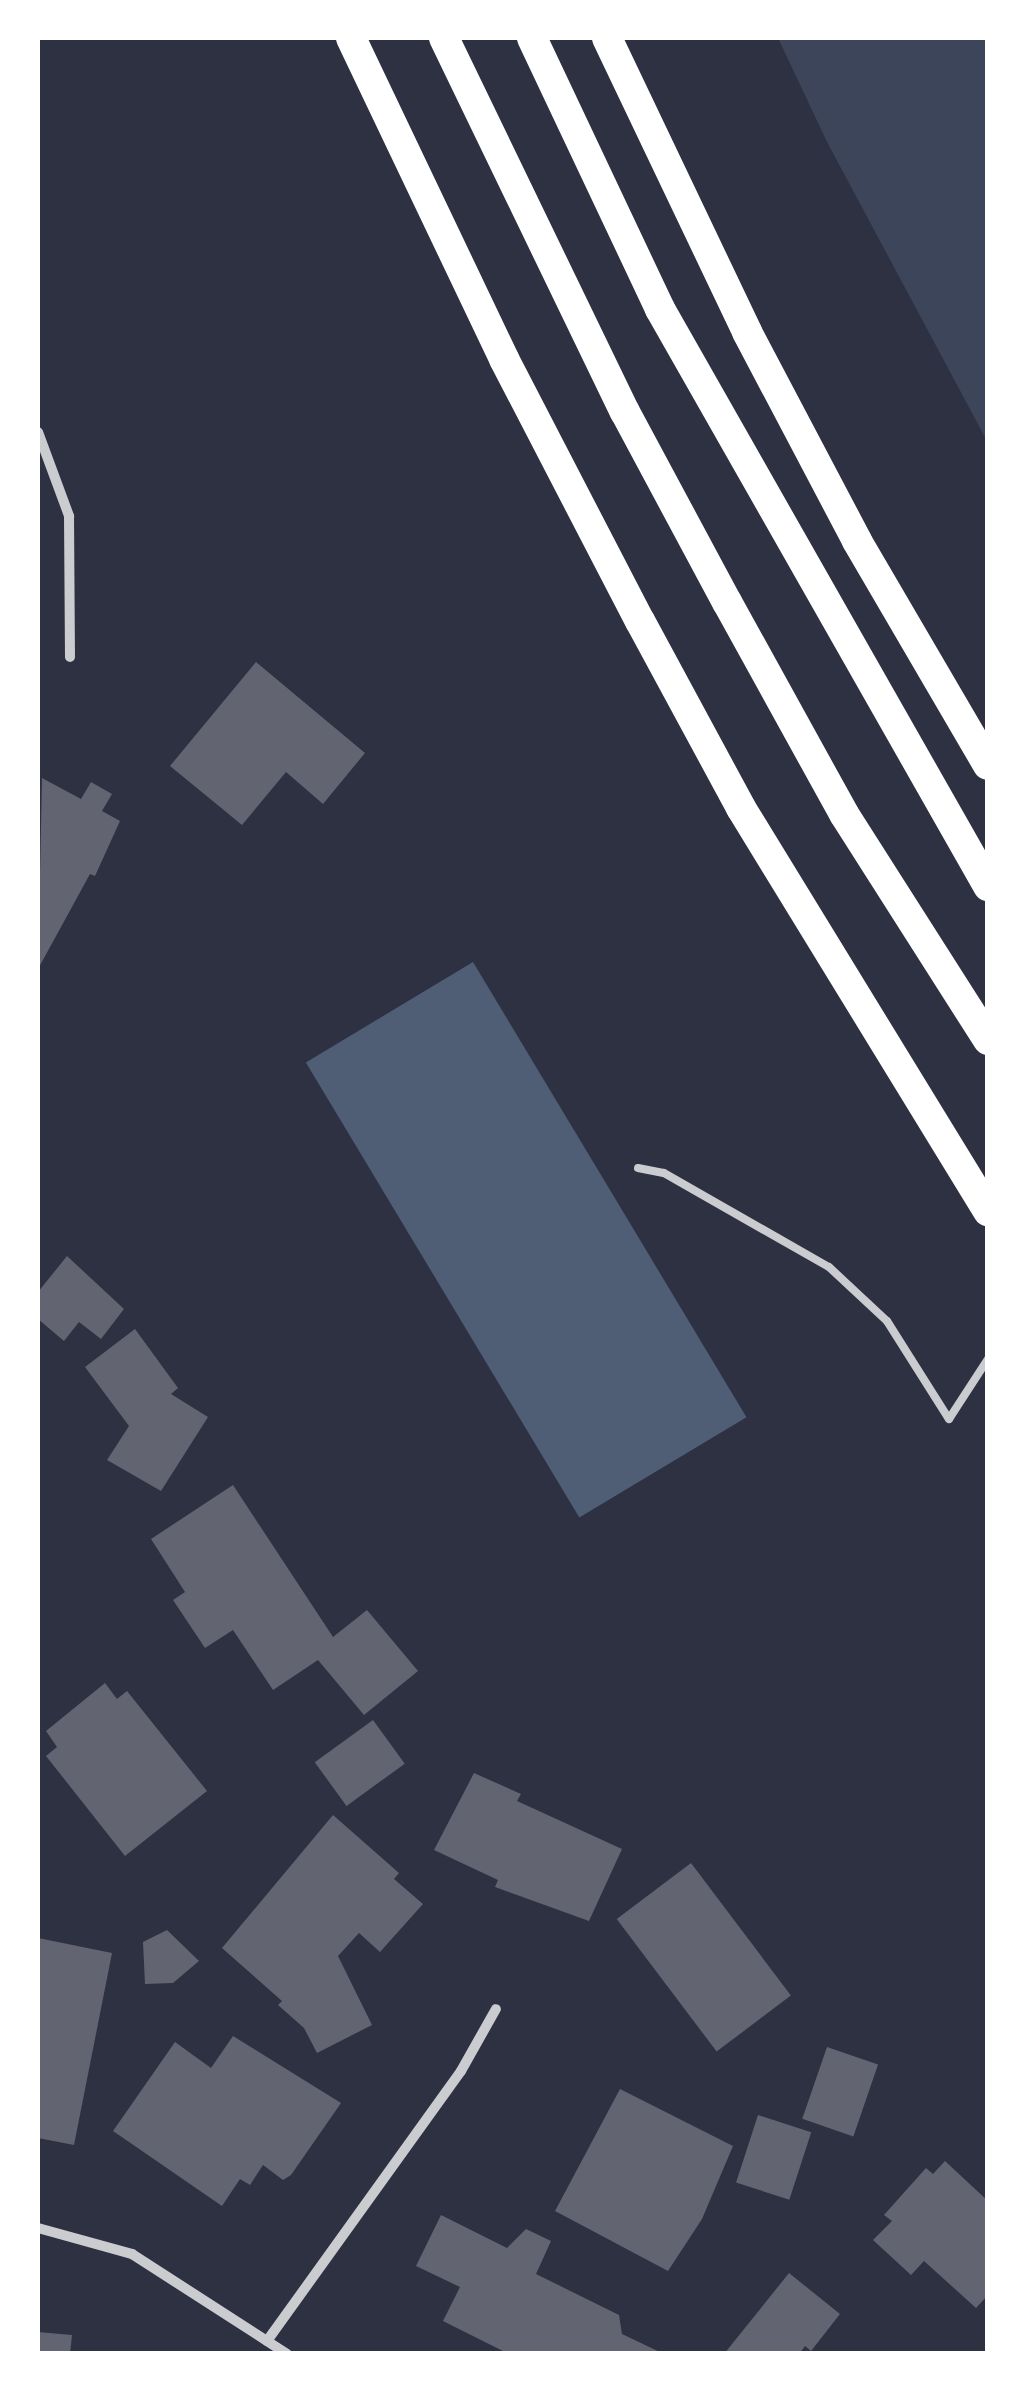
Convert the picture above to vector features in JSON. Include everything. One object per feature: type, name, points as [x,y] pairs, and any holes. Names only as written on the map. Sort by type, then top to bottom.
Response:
[{"type":"highway","points":[[334,38],[393,131]]},
{"type":"highway","points":[[351,38],[504,358],[741,808],[988,1210]]},
{"type":"highway","points":[[444,38],[625,412],[727,602],[844,814],[988,1040]]},
{"type":"highway","points":[[532,38],[660,309],[988,886]]},
{"type":"highway","points":[[607,38],[756,350],[858,542],[988,765]]},
{"type":"street","points":[[38,432],[69,516],[70,657]]},
{"type":"street","points":[[267,2341],[461,2071],[496,2009]]},
{"type":"street","points":[[38,2228],[132,2254],[287,2354]]},
{"type":"lane","points":[[638,1168],[664,1173],[829,1266],[887,1321],[949,1419],[988,1359]]},
{"type":"shaded area","points":[[778,38],[987,38],[987,441],[827,142]]},
{"type":"shaded area","points":[[473,962],[746,1417],[579,1518],[306,1062]]},
{"type":"building","points":[[256,662],[365,753],[323,804],[286,772],[242,825],[170,766]]},
{"type":"building","points":[[42,778],[81,799],[91,782],[112,794],[102,811],[120,821],[95,876],[90,874],[38,969]]},
{"type":"building","points":[[67,1256],[124,1309],[101,1339],[79,1322],[64,1341],[38,1319],[38,1292]]},
{"type":"building","points":[[135,1329],[178,1388],[171,1394],[208,1417],[161,1491],[107,1460],[129,1426],[85,1367]]},
{"type":"building","points":[[233,1485],[333,1637],[367,1610],[418,1671],[364,1715],[318,1660],[273,1690],[233,1630],[205,1648],[173,1600],[185,1592],[151,1539]]},
{"type":"building","points":[[105,1683],[117,1699],[127,1691],[207,1791],[125,1856],[46,1756],[57,1747],[46,1731]]},
{"type":"building","points":[[373,1720],[405,1764],[346,1806],[315,1762]]},
{"type":"building","points":[[474,1773],[521,1794],[517,1801],[622,1849],[589,1921],[495,1887],[498,1880],[434,1850]]},
{"type":"building","points":[[333,1815],[399,1873],[394,1879],[423,1904],[380,1952],[359,1933],[338,1956],[372,2025],[317,2053],[304,2028],[278,2005],[282,2001],[222,1948]]},
{"type":"building","points":[[691,1863],[791,1996],[717,2052],[617,1919]]},
{"type":"building","points":[[167,1930],[199,1961],[173,1983],[145,1984],[143,1942]]},
{"type":"building","points":[[38,1938],[112,1953],[74,2145],[38,2138]]},
{"type":"building","points":[[233,2036],[341,2103],[291,2175],[283,2180],[263,2165],[250,2185],[240,2179],[222,2206],[113,2131],[175,2042],[211,2068]]},
{"type":"building","points":[[827,2047],[878,2065],[853,2136],[802,2119]]},
{"type":"building","points":[[620,2089],[733,2146],[702,2219],[668,2271],[555,2211]]},
{"type":"building","points":[[758,2115],[811,2132],[789,2200],[736,2183]]},
{"type":"building","points":[[945,2161],[988,2201],[988,2295],[976,2308],[924,2261],[911,2275],[873,2240],[892,2221],[884,2215],[926,2168],[933,2174]]},
{"type":"building","points":[[441,2215],[507,2248],[526,2229],[551,2241],[536,2274],[619,2315],[622,2334],[664,2354],[509,2354],[443,2321],[460,2287],[416,2266]]},
{"type":"building","points":[[789,2273],[840,2314],[811,2351],[805,2346],[799,2354],[724,2354]]},
{"type":"building","points":[[38,2332],[72,2335],[70,2354],[38,2354]]}]
